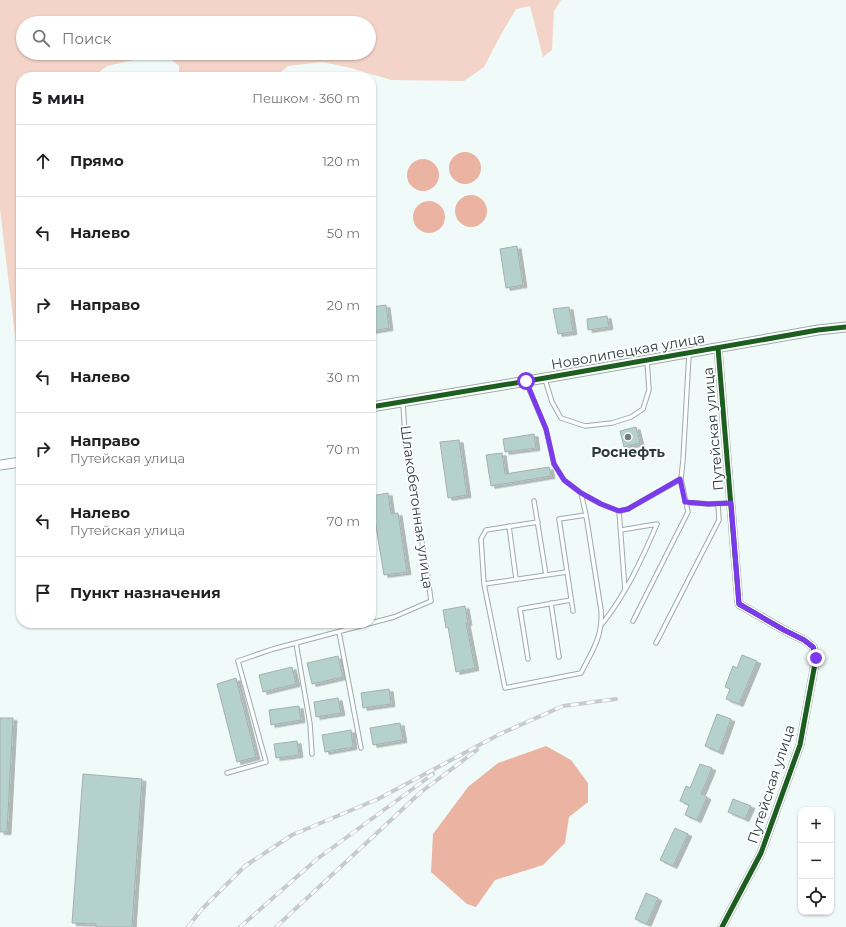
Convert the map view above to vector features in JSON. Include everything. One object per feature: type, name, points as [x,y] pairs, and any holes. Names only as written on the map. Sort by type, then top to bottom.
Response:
[{"type":"street","name":"Новолипецкая улица","points":[[376,406],[818,330],[846,327]]},
{"type":"street","name":"Путейская улица","points":[[718,348],[739,604],[804,640],[813,647],[816,658],[800,745],[761,853],[722,927]]},
{"type":"street","points":[[0,465],[16,463]]},
{"type":"lane","points":[[634,621],[688,512],[680,479],[683,460],[689,353]]},
{"type":"lane","points":[[545,378],[552,402],[561,418],[585,426],[612,423],[631,417],[643,409],[649,390],[647,360]]},
{"type":"lane","points":[[526,381],[546,429],[554,464],[564,480],[581,493],[601,504],[619,511],[628,509],[680,479]]},
{"type":"lane","name":"Шлакобетонная улица","points":[[376,622],[394,617],[431,601],[427,570],[406,453],[402,402]]},
{"type":"lane","points":[[581,493],[586,515],[602,624]]},
{"type":"lane","points":[[534,501],[546,575]]},
{"type":"lane","points":[[685,502],[718,504],[731,503]]},
{"type":"lane","points":[[656,643],[719,520],[718,504]]},
{"type":"lane","points":[[619,511],[625,591]]},
{"type":"lane","points":[[573,611],[559,519],[586,515]]},
{"type":"lane","points":[[538,522],[486,530],[481,539],[484,584],[505,688],[581,673],[597,642],[602,624],[625,591],[642,559],[657,524],[621,530]]},
{"type":"lane","points":[[509,526],[516,579]]},
{"type":"lane","points":[[484,584],[567,572]]},
{"type":"lane","points":[[528,659],[520,609],[571,600]]},
{"type":"lane","points":[[551,603],[559,657]]},
{"type":"lane","name":"Шлакобетонная улица","points":[[227,774],[266,762],[238,661],[273,649],[353,628]]},
{"type":"lane","points":[[338,632],[361,748]]},
{"type":"lane","points":[[296,643],[310,724],[312,754]]},
{"type":"shaded area","points":[[0,0],[561,0],[554,11],[552,50],[543,57],[530,6],[516,9],[484,67],[464,81],[391,80],[376,76],[376,72],[364,72],[322,62],[288,66],[281,72],[179,72],[179,66],[172,60],[376,60],[376,16],[16,16],[16,60],[134,60],[107,66],[99,72],[16,72],[16,344],[0,209]]},
{"type":"shaded area","points":[[462,152],[468,152],[477,156],[481,168],[477,180],[468,184],[462,184],[453,180],[449,171],[449,165],[453,156]]},
{"type":"shaded area","points":[[420,159],[426,159],[435,163],[439,175],[435,187],[426,191],[420,191],[411,187],[407,178],[407,172],[411,163]]},
{"type":"shaded area","points":[[468,195],[474,195],[483,199],[487,211],[483,223],[474,227],[468,227],[459,223],[455,214],[455,208],[459,199]]},
{"type":"shaded area","points":[[426,201],[432,201],[441,205],[445,217],[441,229],[432,233],[426,233],[417,229],[413,220],[413,214],[417,205]]},
{"type":"shaded area","points":[[546,746],[571,760],[588,783],[588,802],[569,817],[565,843],[543,865],[495,880],[476,907],[467,904],[431,872],[433,834],[468,787],[498,763]]},
{"type":"building","points":[[517,246],[523,285],[506,288],[500,249]]},
{"type":"building","points":[[386,305],[389,328],[376,330],[376,306]]},
{"type":"building","points":[[569,307],[573,332],[558,334],[553,309]]},
{"type":"building","points":[[607,316],[609,327],[588,330],[587,319]]},
{"type":"building","points":[[636,427],[640,443],[624,447],[620,431]]},
{"type":"building","points":[[534,434],[536,448],[505,452],[503,439]]},
{"type":"building","points":[[459,440],[467,495],[448,498],[440,442]]},
{"type":"building","points":[[502,453],[505,474],[549,467],[551,476],[491,486],[486,455]]},
{"type":"building","points":[[388,493],[391,514],[398,513],[407,572],[384,575],[376,526],[376,495]]},
{"type":"building","points":[[465,606],[468,623],[466,623],[475,668],[456,672],[448,627],[446,628],[443,610]]},
{"type":"building","points":[[742,655],[757,661],[739,704],[726,699],[730,689],[725,687],[733,666],[737,668]]},
{"type":"building","points":[[338,656],[343,677],[312,684],[307,663]]},
{"type":"building","points":[[292,667],[296,684],[263,692],[259,675]]},
{"type":"building","points":[[236,678],[256,757],[237,762],[217,684]]},
{"type":"building","points":[[389,689],[391,704],[363,708],[361,693]]},
{"type":"building","points":[[338,698],[341,713],[316,717],[314,702]]},
{"type":"building","points":[[299,706],[301,720],[271,725],[269,710]]},
{"type":"building","points":[[717,714],[731,719],[719,752],[705,746]]},
{"type":"building","points":[[0,718],[13,718],[7,832],[0,832]]},
{"type":"building","points":[[400,723],[403,740],[373,745],[370,728]]},
{"type":"building","points":[[351,730],[353,747],[325,752],[322,735]]},
{"type":"building","points":[[297,741],[299,755],[276,758],[274,744]]},
{"type":"building","points":[[700,764],[712,768],[701,794],[707,797],[697,820],[685,815],[689,805],[680,801],[686,786],[690,788]]},
{"type":"building","points":[[83,774],[142,779],[132,927],[96,927],[96,924],[72,923]]},
{"type":"building","points":[[733,799],[751,806],[745,819],[728,812]]},
{"type":"building","points":[[675,828],[688,834],[673,866],[660,860]]},
{"type":"building","points":[[646,893],[658,898],[647,924],[635,919]]},
{"type":"railway","points":[[188,927],[201,910],[245,866],[292,835],[378,799],[500,734],[563,706],[616,699]]},
{"type":"railway","points":[[276,927],[421,792],[477,750]]},
{"type":"railway","points":[[240,927],[317,859],[433,774]]},
{"type":"cycle path","points":[[376,406],[818,330],[846,327]]},
{"type":"cycle path","points":[[718,348],[739,604],[804,640],[813,647],[816,658],[800,745],[761,853],[722,927]]},
{"type":"place","name":"Роснефть","points":[[628,437]]},
{"type":"route","points":[[526,381],[546,429],[554,464],[564,480],[581,493],[601,504],[619,511],[628,509],[680,479],[685,502],[708,504],[731,503],[739,604],[804,640],[813,647],[816,658]]}]
